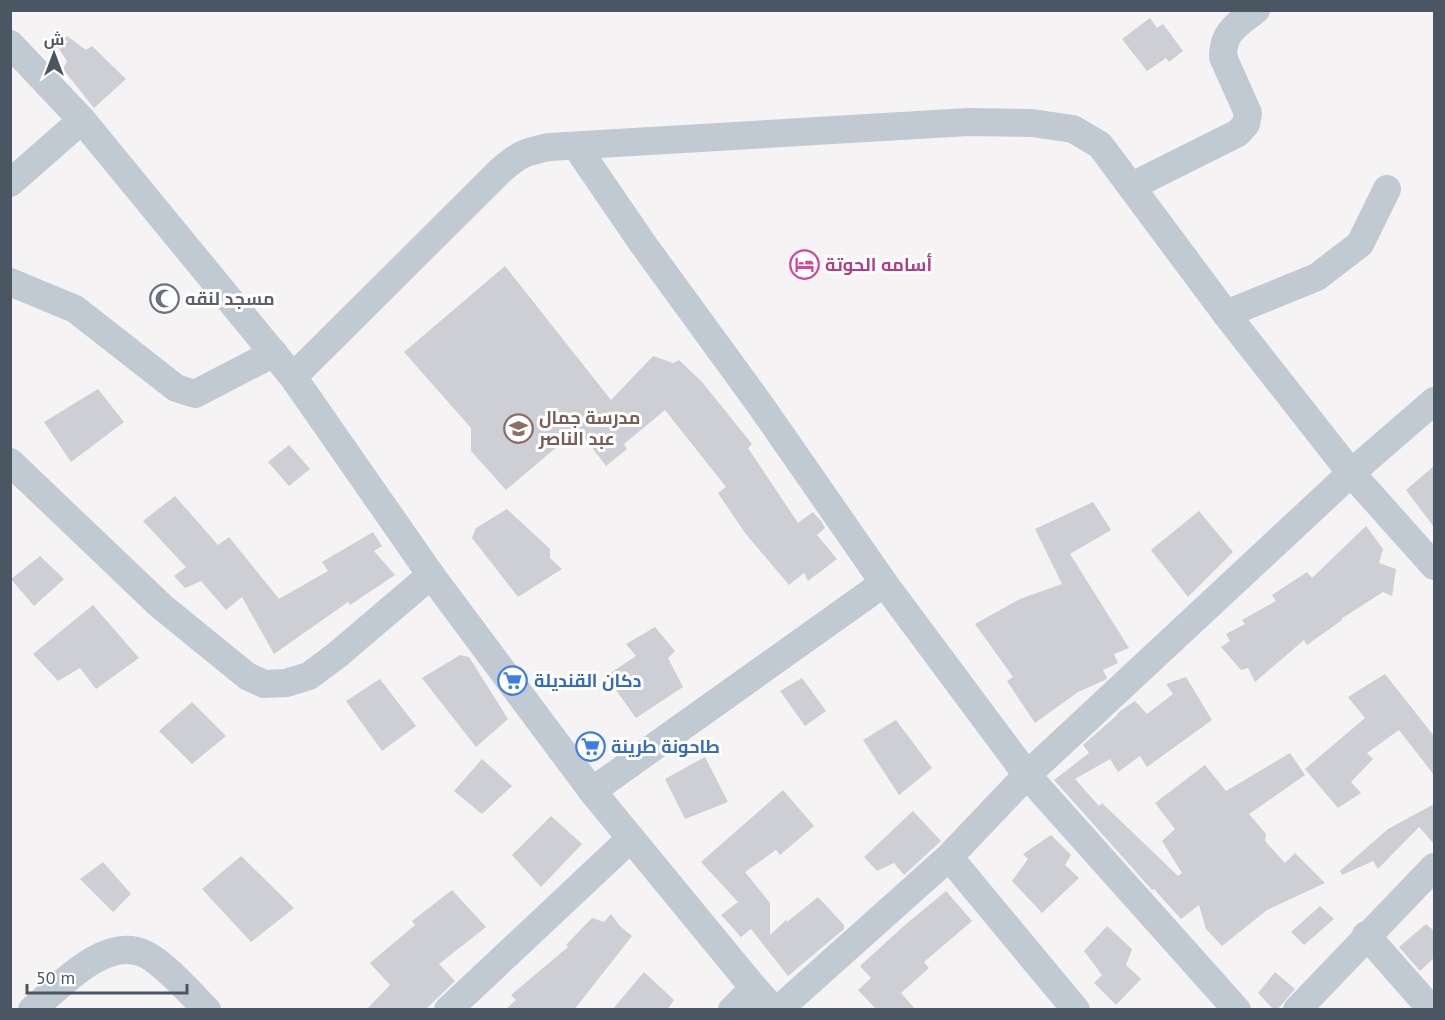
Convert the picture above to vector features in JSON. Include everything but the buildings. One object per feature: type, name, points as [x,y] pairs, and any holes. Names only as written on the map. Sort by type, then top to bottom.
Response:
[{"type":"street","points":[[1132,186],[1238,133],[1246,124],[1248,113],[1223,57],[1223,49],[1224,39],[1234,27],[1256,10]]},
{"type":"street","points":[[10,44],[82,120],[274,353],[431,575],[592,791],[754,987],[776,1010],[949,857],[1027,775],[1351,473],[1434,401]]},
{"type":"street","points":[[10,183],[82,120]]},
{"type":"street","points":[[293,377],[518,155],[549,147],[968,122],[1032,123],[1073,129],[1100,145],[1226,314],[1351,473],[1434,566]]},
{"type":"street","points":[[576,146],[884,583],[1027,775],[1237,1010]]},
{"type":"street","points":[[1226,314],[1317,277],[1360,244],[1387,189]]},
{"type":"street","points":[[10,282],[75,309],[176,388],[195,394],[274,353]]},
{"type":"street","points":[[10,462],[161,606],[247,676],[264,684],[286,683],[309,676],[431,575]]},
{"type":"street","points":[[592,791],[884,583]]},
{"type":"street","points":[[448,1010],[630,839]]},
{"type":"street","points":[[949,857],[1076,1010]]},
{"type":"street","points":[[1297,1010],[1366,935],[1434,867]]},
{"type":"street","points":[[1366,935],[1432,1010]]},
{"type":"street","points":[[32,1010],[96,957],[110,951],[127,949],[146,954],[154,960],[207,1010]]},
{"type":"street","points":[[732,1010],[754,987]]},
{"type":"place","name":"أسامه الحوتة","points":[[804,265]]},
{"type":"place","name":"مسجد لنقه","points":[[164,299]]},
{"type":"place","name":"مدرسة جمال عبد الناصر","points":[[518,428]]},
{"type":"place","name":"دكان القنديلة","points":[[513,681]]},
{"type":"place","name":"طاحونة طرينة","points":[[590,747]]}]
